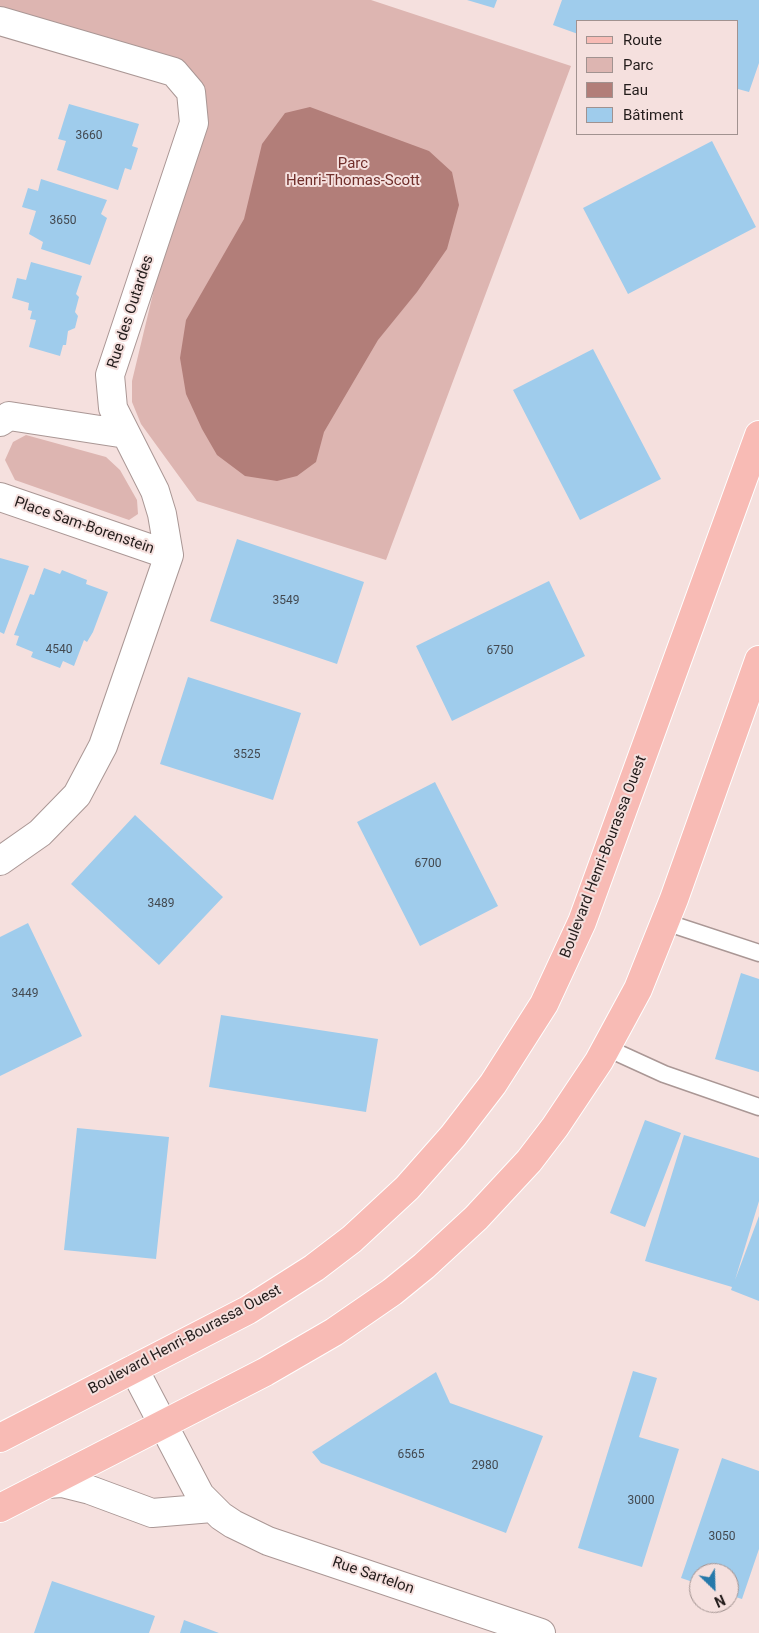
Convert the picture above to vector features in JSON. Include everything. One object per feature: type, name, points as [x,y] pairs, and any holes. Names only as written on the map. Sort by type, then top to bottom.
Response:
[{"type":"main road","name":"Boulevard Henri-Bourassa Ouest","points":[[0,1438],[248,1310],[314,1268],[352,1239],[407,1188],[453,1136],[511,1058],[548,995],[570,950],[594,892],[759,435]]},
{"type":"main road","points":[[0,1508],[303,1352],[368,1310],[424,1266],[476,1218],[529,1161],[572,1103],[607,1048],[638,989],[665,922],[759,660]]},
{"type":"street","name":"Rue des Outardes","points":[[0,21],[174,72],[191,92],[194,123],[110,375],[112,408],[155,491],[162,514],[169,555],[103,746],[77,795],[40,833],[0,861]]},
{"type":"street","points":[[0,422],[9,416],[126,434]]},
{"type":"street","name":"Place Sam-Borenstein","points":[[0,497],[169,555]]},
{"type":"street","name":"Rue Sartelon","points":[[134,1369],[191,1481],[212,1508],[232,1524],[262,1538],[541,1633]]},
{"type":"street","points":[[47,1484],[62,1483],[82,1488],[152,1513],[212,1508]]},
{"type":"lane","points":[[665,922],[759,953]]},
{"type":"lane","points":[[607,1048],[672,1077],[759,1107]]},
{"type":"green space","name":"Parc Henri-Thomas-Scott","points":[[0,0],[371,0],[571,66],[386,560],[197,501],[141,424],[132,402],[132,381],[194,123],[191,92],[0,21]]},
{"type":"green space","points":[[26,435],[106,457],[120,470],[137,500],[138,514],[129,520],[15,480],[5,460],[13,442]]},
{"type":"water","points":[[310,107],[429,151],[452,172],[459,205],[447,249],[417,292],[378,340],[324,432],[316,462],[297,476],[277,481],[245,476],[217,455],[202,429],[186,394],[180,358],[186,320],[244,219],[262,144],[285,113]]},
{"type":"building","points":[[467,0],[497,0],[494,8]]},
{"type":"building","points":[[562,0],[759,0],[759,63],[749,92],[739,89],[739,20],[576,20],[576,33],[553,25]]},
{"type":"building","points":[[69,104],[139,124],[132,146],[138,148],[131,170],[125,168],[118,190],[57,170],[66,141],[58,139]]},
{"type":"building","points":[[712,141],[756,227],[628,294],[583,208]]},
{"type":"building","points":[[41,179],[107,200],[101,214],[107,218],[90,265],[41,249],[43,242],[29,234],[36,211],[22,207],[28,188],[38,191]]},
{"type":"building","points":[[31,262],[82,276],[76,294],[79,297],[75,312],[78,316],[75,328],[68,331],[66,345],[63,345],[60,356],[29,347],[36,320],[30,319],[32,311],[28,310],[29,303],[12,298],[17,278],[26,280]]},
{"type":"building","points":[[593,349],[661,479],[580,520],[513,390]]},
{"type":"building","points":[[237,539],[364,582],[337,664],[210,621]]},
{"type":"building","points":[[0,558],[29,566],[4,634],[0,632]]},
{"type":"building","points":[[44,568],[60,574],[62,570],[87,580],[86,584],[108,592],[93,632],[87,642],[84,640],[74,666],[63,661],[60,668],[31,657],[33,652],[16,645],[19,636],[14,635],[30,594],[34,595]]},
{"type":"building","points":[[549,581],[585,656],[452,721],[416,646]]},
{"type":"building","points":[[188,677],[301,713],[273,800],[160,764]]},
{"type":"building","points":[[435,782],[498,906],[420,946],[357,822]]},
{"type":"building","points":[[135,815],[223,897],[159,965],[71,884]]},
{"type":"building","points":[[28,923],[82,1036],[0,1076],[0,937]]},
{"type":"building","points":[[741,973],[759,979],[759,1072],[715,1059]]},
{"type":"building","points":[[221,1015],[378,1039],[366,1112],[209,1087]]},
{"type":"building","points":[[645,1120],[681,1133],[645,1227],[610,1213]]},
{"type":"building","points":[[77,1128],[169,1137],[156,1259],[64,1250]]},
{"type":"building","points":[[684,1135],[759,1158],[759,1201],[735,1280],[759,1216],[759,1301],[731,1290],[732,1287],[645,1261]]},
{"type":"building","points":[[633,1371],[657,1378],[639,1437],[679,1449],[642,1567],[578,1548]]},
{"type":"building","points":[[436,1372],[450,1403],[543,1436],[506,1533],[321,1463],[312,1452]]},
{"type":"building","points":[[722,1458],[759,1471],[759,1549],[742,1599],[739,1598],[739,1563],[689,1563],[689,1581],[681,1578]]},
{"type":"building","points":[[52,1581],[155,1616],[149,1633],[34,1633]]},
{"type":"building","points":[[184,1620],[219,1633],[180,1633]]}]
